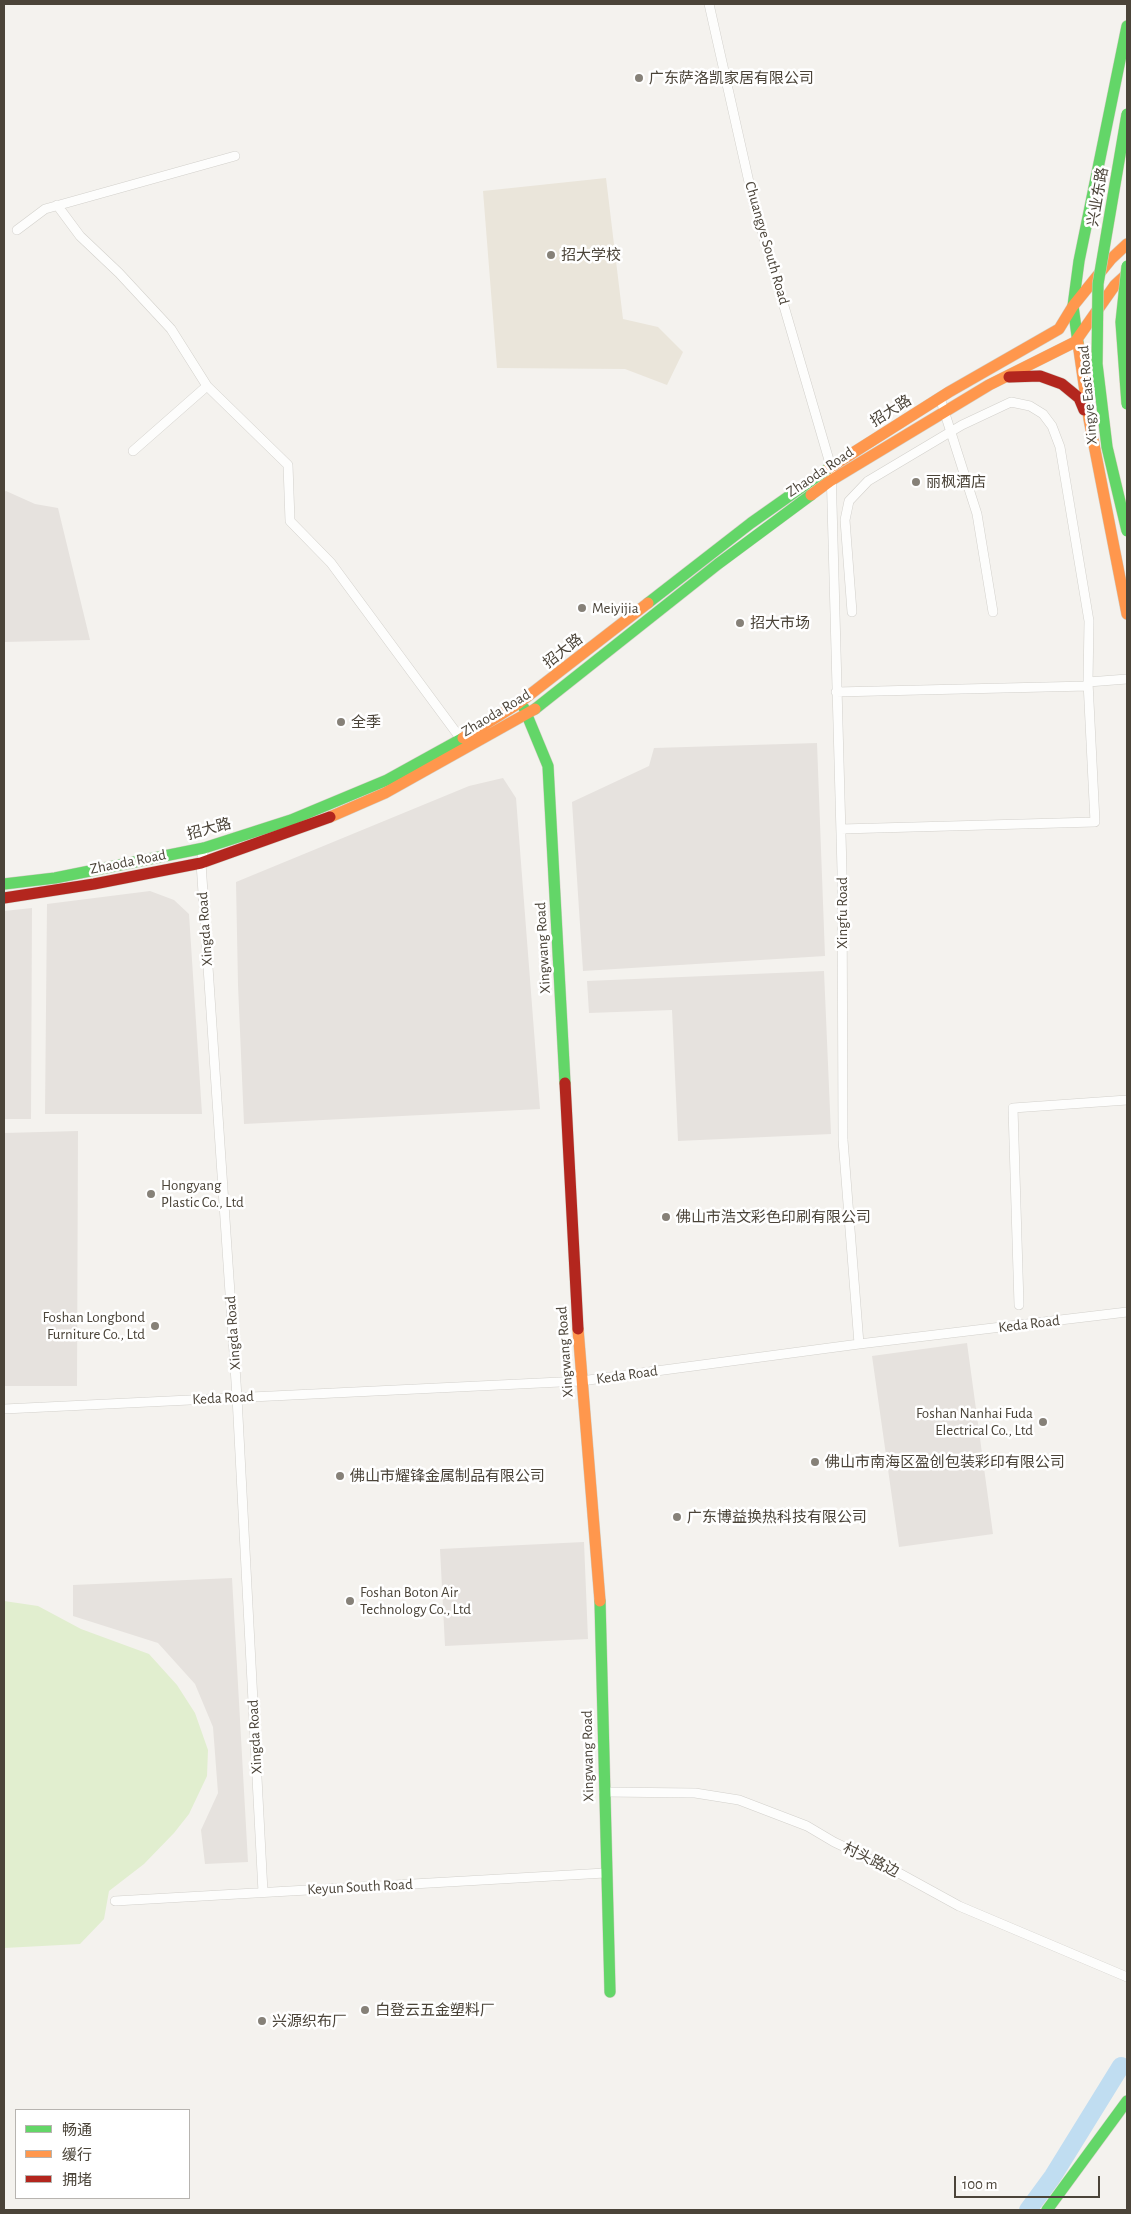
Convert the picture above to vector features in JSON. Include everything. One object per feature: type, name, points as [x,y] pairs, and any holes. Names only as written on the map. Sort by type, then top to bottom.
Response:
[{"type":"main road","points":[[1127,26],[1079,261],[1073,306],[1089,419],[1127,614]]},
{"type":"main road","name":"Xingye East Road","points":[[1127,114],[1098,284],[1097,364],[1107,447],[1127,531]]},
{"type":"main road","name":"招大路","points":[[4,884],[55,878],[204,848],[291,820],[387,780],[461,739],[519,703],[751,523],[831,467],[940,398],[1059,329],[1073,306],[1111,259],[1127,244]]},
{"type":"main road","points":[[1127,266],[1121,322],[1127,404]]},
{"type":"main road","points":[[989,385],[1075,342],[1115,285],[1127,274]]},
{"type":"main road","points":[[989,385],[1014,376],[1040,376],[1062,384],[1079,398],[1089,419]]},
{"type":"main road","name":"Zhaoda Road","points":[[4,898],[94,884],[201,863],[313,824],[385,793],[528,714],[718,564],[830,481],[989,385]]},
{"type":"main road","name":"Xingwang Road","points":[[519,703],[528,714],[548,766],[581,1381],[599,1577],[605,1873],[610,1992]]},
{"type":"main road","points":[[1047,2210],[1127,2101]]},
{"type":"street","name":"Chuangye South Road","points":[[708,4],[753,200],[831,467],[830,481]]},
{"type":"street","points":[[17,230],[45,209],[235,156]]},
{"type":"street","points":[[57,205],[80,236],[119,273],[171,329],[207,386],[288,465],[290,521],[331,563],[461,739]]},
{"type":"street","points":[[133,451],[207,386]]},
{"type":"street","points":[[940,398],[977,514],[993,612]]},
{"type":"street","points":[[841,829],[1095,822],[1088,684],[1089,621],[1060,446],[1052,426],[1043,414],[1030,406],[1011,402],[951,431],[868,481],[849,501],[845,520],[852,612]]},
{"type":"street","name":"Xingfu Road","points":[[830,481],[841,829],[843,1140],[859,1344]]},
{"type":"street","points":[[836,692],[1088,684],[1127,679]]},
{"type":"street","name":"Xingda Road","points":[[204,848],[201,863],[237,1397],[263,1892]]},
{"type":"street","points":[[1019,1305],[1013,1108],[1127,1100]]},
{"type":"street","name":"Keda Road","points":[[4,1409],[581,1381],[859,1344],[1127,1312]]},
{"type":"street","name":"村头路边","points":[[604,1792],[695,1793],[739,1800],[807,1826],[834,1842],[897,1872],[960,1906],[1127,1976]]},
{"type":"street","name":"Keyun South Road","points":[[114,1901],[605,1873]]},
{"type":"shaded area","name":"招大学校","points":[[606,178],[623,319],[658,327],[683,352],[667,385],[625,369],[497,368],[483,191]]},
{"type":"shaded area","points":[[6,491],[35,504],[58,508],[90,640],[4,642],[4,492]]},
{"type":"shaded area","points":[[817,743],[825,956],[583,971],[572,802],[649,766],[654,748]]},
{"type":"shaded area","points":[[503,778],[516,798],[540,1109],[244,1124],[236,882],[469,786]]},
{"type":"shaded area","points":[[150,891],[174,900],[189,914],[202,1114],[45,1114],[47,904]]},
{"type":"shaded area","points":[[32,908],[31,1119],[4,1119],[4,911]]},
{"type":"shaded area","points":[[824,971],[831,1134],[678,1141],[672,1010],[589,1013],[587,981]]},
{"type":"shaded area","points":[[78,1131],[77,1386],[4,1386],[4,1133]]},
{"type":"shaded area","points":[[967,1343],[993,1534],[899,1547],[872,1356]]},
{"type":"shaded area","points":[[584,1542],[588,1639],[445,1646],[440,1549]]},
{"type":"shaded area","points":[[232,1578],[248,1862],[205,1864],[201,1830],[218,1793],[213,1727],[195,1684],[158,1643],[73,1616],[73,1585]]},
{"type":"green space","points":[[4,1601],[38,1606],[81,1629],[149,1654],[177,1685],[195,1713],[208,1750],[207,1776],[189,1814],[174,1833],[144,1864],[109,1891],[104,1919],[80,1944],[4,1948]]},
{"type":"waterway","points":[[1028,2210],[1053,2176],[1121,2066]]},
{"type":"traffic: fast","points":[[1078,343],[1073,306],[1079,261],[1127,26]]},
{"type":"traffic: fast","points":[[1127,114],[1098,284],[1097,364],[1107,447],[1127,531]]},
{"type":"traffic: fast","points":[[1127,266],[1121,322],[1127,404]]},
{"type":"traffic: fast","points":[[648,603],[751,523],[829,468]]},
{"type":"traffic: fast","points":[[535,709],[718,564],[811,495]]},
{"type":"traffic: fast","points":[[524,708],[548,766],[565,1083]]},
{"type":"traffic: fast","points":[[4,884],[55,878],[204,848],[291,820],[387,780],[463,738]]},
{"type":"traffic: fast","points":[[600,1601],[610,1992]]},
{"type":"traffic: fast","points":[[1047,2210],[1127,2101]]},
{"type":"traffic: slow","points":[[829,468],[949,392],[1059,329],[1073,306],[1111,259],[1127,244]]},
{"type":"traffic: slow","points":[[811,495],[830,481],[989,385],[1075,342],[1115,285],[1127,274]]},
{"type":"traffic: slow","points":[[1078,343],[1089,419],[1127,614]]},
{"type":"traffic: slow","points":[[463,738],[519,703],[648,603]]},
{"type":"traffic: slow","points":[[330,817],[385,793],[535,709]]},
{"type":"traffic: slow","points":[[578,1329],[600,1601]]},
{"type":"traffic: jam","points":[[1009,377],[1040,376],[1062,384],[1079,398],[1084,410]]},
{"type":"traffic: jam","points":[[4,898],[94,884],[201,863],[330,817]]},
{"type":"traffic: jam","points":[[565,1083],[578,1329]]},
{"type":"place","name":"广东萨洛凯家居有限公司","points":[[639,78]]},
{"type":"place","name":"招大学校","points":[[551,255]]},
{"type":"place","name":"丽枫酒店","points":[[916,482]]},
{"type":"place","name":"Meiyijia","points":[[582,608]]},
{"type":"place","name":"招大市场","points":[[740,623]]},
{"type":"place","name":"全季","points":[[341,722]]},
{"type":"place","name":"Hongyang Plastic Co., Ltd","points":[[151,1194]]},
{"type":"place","name":"佛山市浩文彩色印刷有限公司","points":[[666,1217]]},
{"type":"place","name":"Foshan Longbond Furniture Co., Ltd","points":[[155,1326]]},
{"type":"place","name":"Foshan Nanhai Fuda Electrical Co., Ltd","points":[[1043,1422]]},
{"type":"place","name":"佛山市南海区盈创包装彩印有限公司","points":[[815,1462]]},
{"type":"place","name":"佛山市耀锋金属制品有限公司","points":[[340,1476]]},
{"type":"place","name":"广东博益换热科技有限公司","points":[[677,1517]]},
{"type":"place","name":"Foshan Boton Air Technology Co., Ltd","points":[[350,1601]]},
{"type":"place","name":"白登云五金塑料厂","points":[[365,2010]]},
{"type":"place","name":"兴源织布厂","points":[[262,2021]]}]
